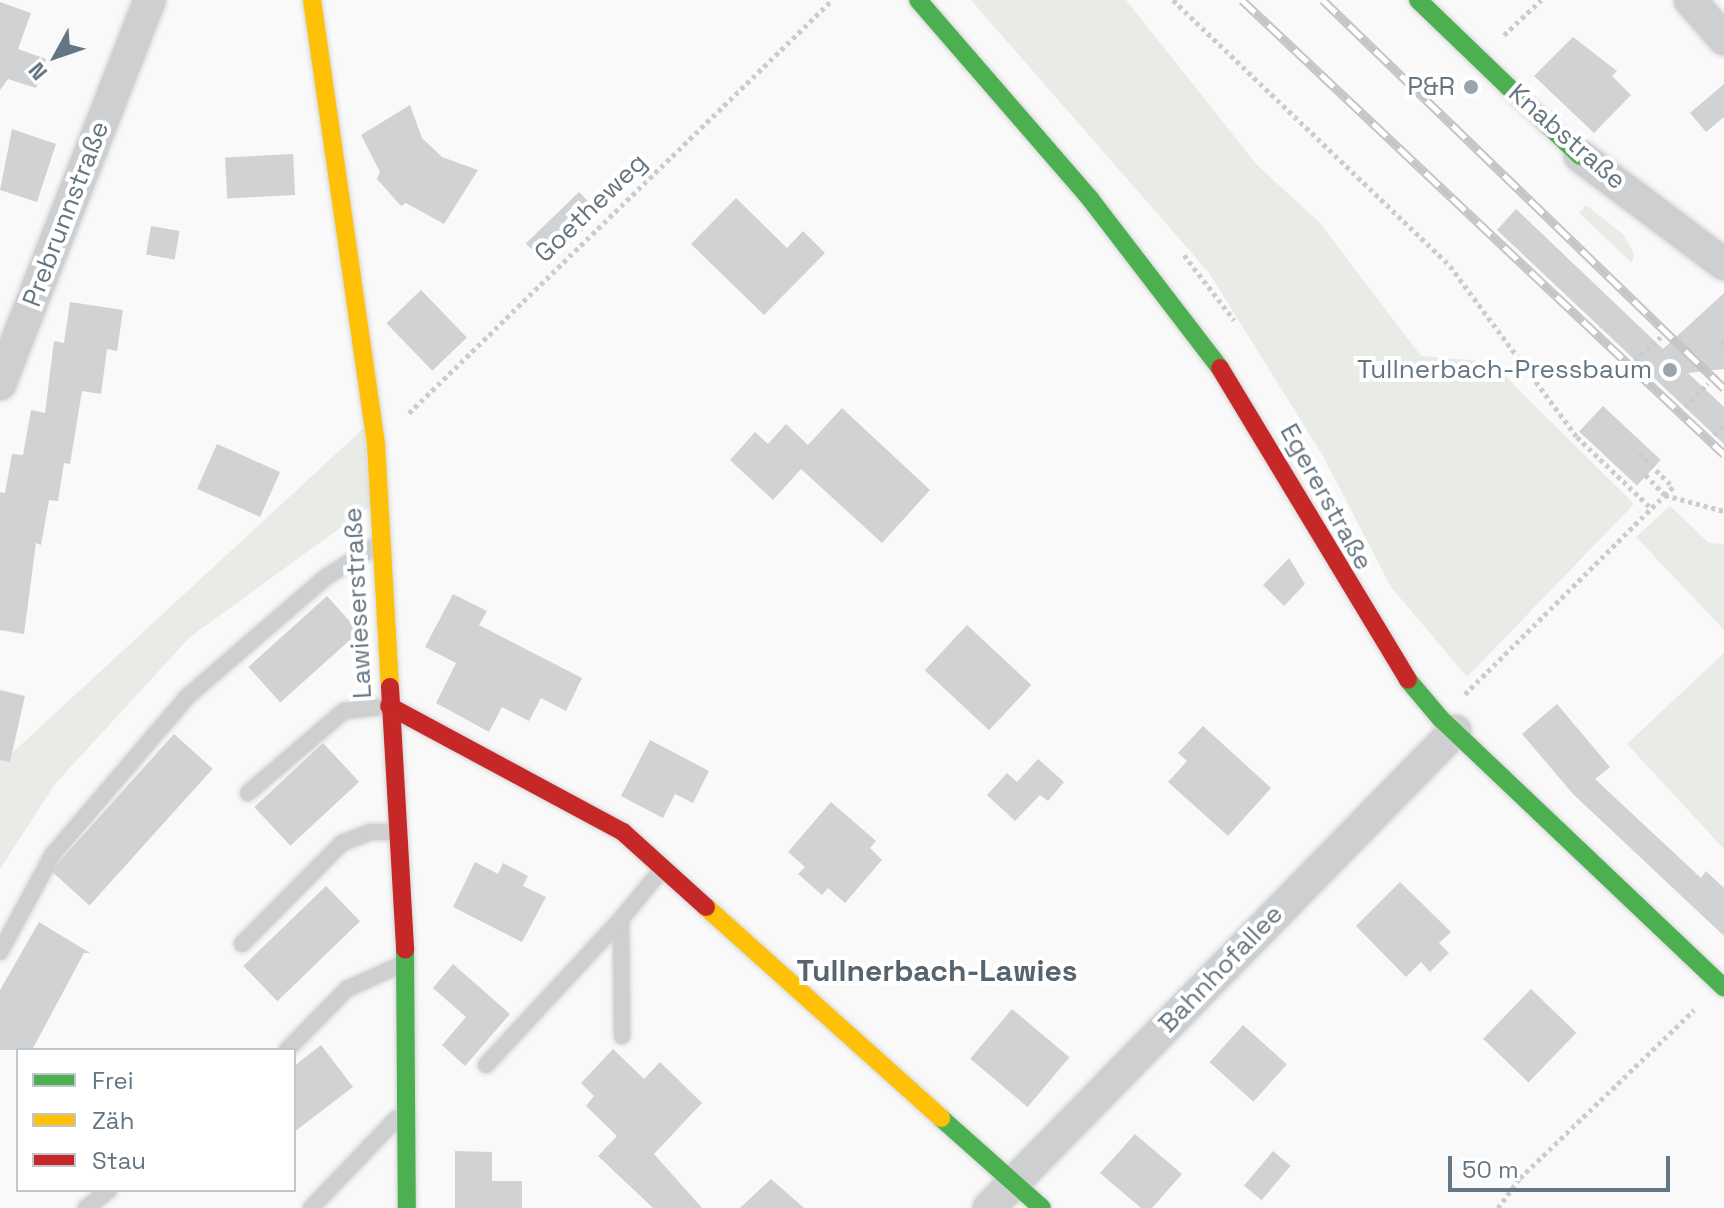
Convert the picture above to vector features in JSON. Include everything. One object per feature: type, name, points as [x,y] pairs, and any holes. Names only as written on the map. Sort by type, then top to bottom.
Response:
[{"type":"street","name":"Prebrunnstraße","points":[[0,384],[150,0]]},
{"type":"street","name":"Lawieserstraße","points":[[312,0],[376,445],[405,963],[407,1208]]},
{"type":"street","name":"Egererstraße","points":[[918,0],[1181,314],[1259,429],[1358,609],[1448,725],[1722,986]]},
{"type":"street","name":"Knabstraße","points":[[1418,0],[1580,156],[1724,264]]},
{"type":"street","points":[[1690,0],[1724,39]]},
{"type":"street","points":[[389,706],[623,832],[665,865],[1042,1208]]},
{"type":"street","name":"Bahnhofallee","points":[[989,1208],[1448,725]]},
{"type":"lane","points":[[0,952],[53,854],[188,696],[326,577],[381,542]]},
{"type":"lane","points":[[248,793],[344,711],[389,706]]},
{"type":"lane","points":[[242,944],[342,843],[370,832],[397,832]]},
{"type":"lane","points":[[486,1065],[621,919],[665,865]]},
{"type":"lane","points":[[621,919],[622,1036]]},
{"type":"lane","points":[[289,1048],[347,989],[405,963]]},
{"type":"lane","points":[[311,1208],[406,1108]]},
{"type":"lane","points":[[86,1208],[106,1192]]},
{"type":"path","name":"Goetheweg","points":[[376,445],[832,0]]},
{"type":"path","points":[[1173,0],[1450,266],[1577,437],[1651,508]]},
{"type":"path","points":[[1479,59],[1541,0]]},
{"type":"path","points":[[1635,361],[1661,337]]},
{"type":"path","points":[[1685,407],[1708,383]]},
{"type":"path","points":[[1714,435],[1724,425]]},
{"type":"path","points":[[1448,725],[1673,487],[1639,453]]},
{"type":"path","points":[[1646,475],[1665,495],[1724,511]]},
{"type":"path","points":[[1498,1208],[1520,1178],[1722,986]]},
{"type":"shaded area","points":[[971,0],[1126,0],[1257,165],[1319,222],[1421,356],[1491,362],[1634,504],[1467,677],[1391,587],[1323,456],[1209,273]]},
{"type":"shaded area","points":[[1586,205],[1623,234],[1634,254],[1632,263],[1579,213]]},
{"type":"shaded area","points":[[364,428],[370,506],[190,637],[55,784],[0,869],[0,753],[11,754]]},
{"type":"shaded area","points":[[1670,506],[1709,543],[1724,544],[1724,630],[1636,537]]},
{"type":"shaded area","points":[[1724,653],[1724,849],[1627,744]]},
{"type":"building","points":[[0,2],[31,13],[18,49],[46,59],[36,88],[8,79],[0,90]]},
{"type":"building","points":[[1573,37],[1617,71],[1612,76],[1631,95],[1594,133],[1534,76]]},
{"type":"building","points":[[1724,84],[1724,117],[1706,132],[1690,113]]},
{"type":"building","points":[[410,105],[422,138],[442,157],[478,170],[444,224],[406,203],[401,206],[377,179],[380,172],[361,135]]},
{"type":"building","points":[[12,129],[56,144],[37,202],[0,190]]},
{"type":"building","points":[[293,154],[295,195],[227,199],[225,158]]},
{"type":"building","points":[[579,192],[600,214],[547,265],[526,243]]},
{"type":"building","points":[[736,198],[787,248],[803,231],[825,253],[764,315],[691,244]]},
{"type":"building","points":[[1516,209],[1663,349],[1724,293],[1724,369],[1688,373],[1724,407],[1724,444],[1497,230]]},
{"type":"building","points":[[151,226],[180,231],[175,260],[146,255]]},
{"type":"building","points":[[421,290],[467,337],[432,371],[386,323]]},
{"type":"building","points":[[70,302],[123,310],[117,351],[107,349],[101,394],[82,391],[70,464],[64,463],[58,501],[49,500],[41,545],[36,543],[24,634],[0,630],[0,492],[5,493],[12,454],[23,455],[31,410],[45,413],[54,341],[64,343]]},
{"type":"building","points":[[1603,406],[1661,460],[1637,485],[1579,432]]},
{"type":"building","points":[[842,408],[930,490],[882,543],[801,469],[773,500],[730,460],[755,432],[768,444],[786,424],[808,445]]},
{"type":"building","points":[[217,444],[280,472],[260,517],[197,489]]},
{"type":"building","points":[[1289,558],[1305,584],[1284,606],[1263,585]]},
{"type":"building","points":[[453,594],[487,611],[479,625],[582,678],[566,711],[541,698],[529,721],[502,707],[489,732],[436,703],[456,663],[425,647]]},
{"type":"building","points":[[327,596],[359,632],[280,703],[248,667]]},
{"type":"building","points":[[967,625],[1031,685],[989,730],[925,670]]},
{"type":"building","points":[[0,690],[25,696],[10,762],[0,760]]},
{"type":"building","points":[[1557,704],[1610,767],[1595,779],[1701,878],[1706,871],[1724,888],[1724,936],[1573,794],[1522,734]]},
{"type":"building","points":[[1203,726],[1271,788],[1228,836],[1168,782],[1187,761],[1178,753]]},
{"type":"building","points":[[174,734],[213,769],[90,906],[51,871]]},
{"type":"building","points":[[650,740],[709,771],[693,803],[675,794],[663,818],[621,796]]},
{"type":"building","points":[[323,743],[359,782],[290,846],[254,807]]},
{"type":"building","points":[[1038,759],[1064,782],[1048,801],[1040,795],[1015,821],[987,795],[1007,773],[1017,782]]},
{"type":"building","points":[[831,802],[876,841],[870,848],[882,860],[845,903],[828,888],[822,895],[798,874],[805,867],[788,852]]},
{"type":"building","points":[[475,862],[498,874],[503,863],[528,876],[523,886],[546,897],[522,942],[453,907]]},
{"type":"building","points":[[1400,882],[1451,932],[1439,943],[1449,953],[1430,972],[1421,962],[1406,977],[1356,926]]},
{"type":"building","points":[[326,886],[360,921],[277,1001],[243,966]]},
{"type":"building","points":[[39,922],[90,953],[84,953],[33,1048],[0,1050],[0,990]]},
{"type":"building","points":[[453,964],[510,1014],[465,1066],[442,1045],[466,1017],[433,988]]},
{"type":"building","points":[[1531,989],[1576,1033],[1528,1082],[1483,1039]]},
{"type":"building","points":[[1012,1009],[1069,1057],[1028,1107],[970,1059]]},
{"type":"building","points":[[1243,1025],[1287,1064],[1253,1102],[1210,1062]]},
{"type":"building","points":[[321,1045],[353,1087],[296,1130],[296,1064]]},
{"type":"building","points":[[613,1049],[644,1079],[660,1062],[702,1103],[654,1154],[702,1208],[653,1208],[598,1156],[617,1136],[586,1106],[594,1096],[581,1083]]},
{"type":"building","points":[[1135,1134],[1182,1174],[1152,1208],[1141,1208],[1100,1173]]},
{"type":"building","points":[[455,1151],[492,1152],[492,1181],[522,1181],[522,1208],[455,1208]]},
{"type":"building","points":[[1273,1151],[1291,1166],[1262,1200],[1244,1185]]},
{"type":"building","points":[[771,1179],[804,1208],[740,1208]]},
{"type":"railway","points":[[1242,0],[1724,454]]},
{"type":"railway","points":[[1323,0],[1724,388]]},
{"type":"traffic: fast","points":[[918,0],[1091,200],[1220,368]]},
{"type":"traffic: fast","points":[[1418,0],[1580,156]]},
{"type":"traffic: fast","points":[[1408,680],[1441,719],[1724,988]]},
{"type":"traffic: fast","points":[[405,950],[407,1208]]},
{"type":"traffic: fast","points":[[941,1118],[1042,1208]]},
{"type":"traffic: slow","points":[[312,0],[376,445],[390,687]]},
{"type":"traffic: slow","points":[[706,907],[941,1118]]},
{"type":"traffic: jam","points":[[1220,368],[1408,680]]},
{"type":"traffic: jam","points":[[390,687],[405,950]]},
{"type":"traffic: jam","points":[[389,706],[623,832],[706,907]]},
{"type":"place","name":"P&R","points":[[1471,87]]},
{"type":"place","name":"Tullnerbach-Pressbaum","points":[[1670,370]]},
{"type":"district","name":"Tullnerbach-Lawies","points":[[937,971]]}]
